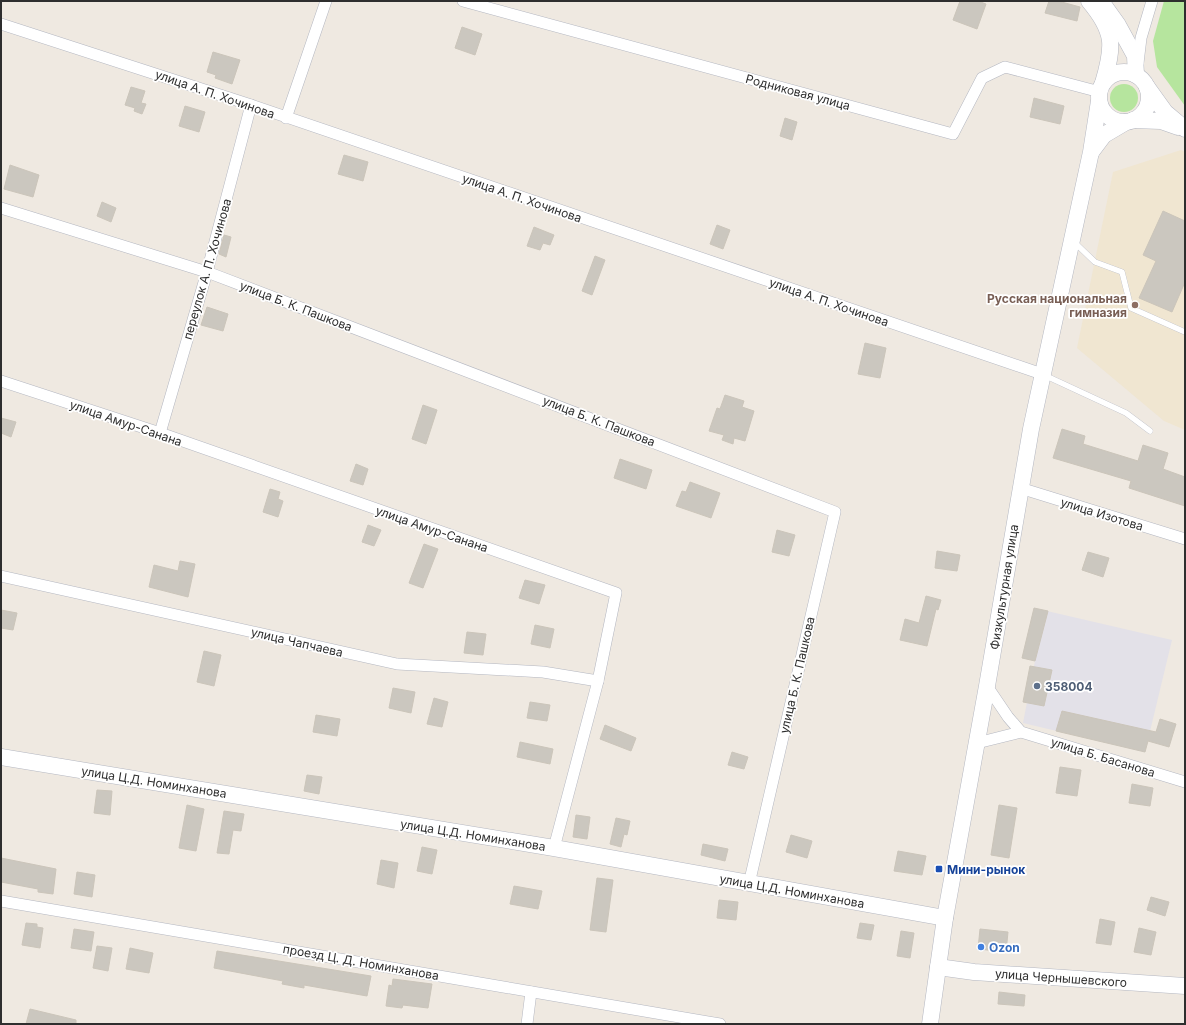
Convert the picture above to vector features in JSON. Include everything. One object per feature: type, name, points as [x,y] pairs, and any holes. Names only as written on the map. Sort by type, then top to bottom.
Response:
[{"type":"street","points":[[286,118],[326,1]]},
{"type":"street","name":"Родниковая улица","points":[[463,1],[953,134],[982,78],[1005,67],[1101,92]]},
{"type":"street","name":"Физкультурная улица","points":[[930,1024],[945,918],[977,744],[1020,488],[1042,374],[1091,152],[1101,92],[1109,62],[1111,36],[1098,12],[1089,1]]},
{"type":"street","points":[[1099,1],[1103,4],[1118,25],[1130,45],[1135,56],[1141,80],[1165,112],[1185,129]]},
{"type":"street","name":"Физкультурная улица","points":[[1091,152],[1104,135],[1140,116],[1147,106],[1148,93],[1141,80],[1141,38],[1152,1]]},
{"type":"street","name":"улица А. П. Хочинова","points":[[1,24],[251,105],[1042,374]]},
{"type":"street","points":[[1141,80],[1122,72],[1115,74],[1101,92],[1106,114],[1119,121],[1161,121],[1185,129]]},
{"type":"street","name":"переулок А. П. Хочинова","points":[[160,433],[207,272],[251,105]]},
{"type":"street","name":"улица Б. К. Пашкова","points":[[1,208],[207,272],[835,512],[749,884]]},
{"type":"street","name":"улица Амур-Санана","points":[[1,381],[160,433],[616,594],[598,681],[554,848]]},
{"type":"street","name":"улица Изотова","points":[[1020,488],[1185,539]]},
{"type":"street","name":"улица Чапчаева","points":[[1,576],[396,664],[543,672],[598,681]]},
{"type":"street","points":[[977,744],[1021,732],[1008,717],[987,686]]},
{"type":"street","name":"улица Б. Басанова","points":[[1021,732],[1185,782]]},
{"type":"street","name":"улица Ц.Д. Номинханова","points":[[1,757],[554,848],[945,918]]},
{"type":"street","name":"проезд Ц. Д. Номинханова","points":[[1,900],[720,1024]]},
{"type":"street","name":"улица Чернышевского","points":[[938,967],[974,972],[1185,986]]},
{"type":"street","points":[[527,1024],[531,992]]},
{"type":"lane","points":[[1072,240],[1095,262],[1122,272],[1131,308],[1185,332]]},
{"type":"lane","points":[[1042,374],[1126,413],[1150,431]]},
{"type":"shaded area","name":"Русская национальная гимназия","points":[[1181,150],[1185,152],[1185,430],[1164,421],[1077,348],[1113,172]]},
{"type":"shaded area","points":[[1034,608],[1172,640],[1145,752],[1023,723],[1035,661],[1022,658]]},
{"type":"green space","points":[[1164,1],[1185,1],[1185,106],[1157,67],[1153,41]]},
{"type":"green space","points":[[1124,84],[1134,88],[1138,98],[1134,108],[1124,112],[1114,108],[1110,98],[1114,88]]},
{"type":"building","points":[[960,1],[978,1],[986,4],[977,29],[953,20]]},
{"type":"building","points":[[1049,1],[1058,1],[1080,7],[1077,21],[1045,13]]},
{"type":"building","points":[[462,27],[482,34],[475,55],[455,48]]},
{"type":"building","points":[[213,52],[240,60],[232,84],[215,78],[216,75],[207,72]]},
{"type":"building","points":[[131,87],[145,91],[141,103],[146,104],[142,114],[134,111],[135,108],[125,105]]},
{"type":"building","points":[[1034,98],[1064,106],[1060,124],[1030,117]]},
{"type":"building","points":[[185,106],[205,112],[199,132],[179,126]]},
{"type":"building","points":[[785,118],[797,122],[792,140],[780,136]]},
{"type":"building","points":[[344,155],[368,162],[363,181],[338,174]]},
{"type":"building","points":[[10,165],[39,175],[33,197],[4,189]]},
{"type":"building","points":[[102,202],[116,208],[111,222],[97,216]]},
{"type":"building","points":[[1163,211],[1185,221],[1185,282],[1172,312],[1139,298],[1156,261],[1143,255]]},
{"type":"building","points":[[717,225],[730,230],[723,249],[710,244]]},
{"type":"building","points":[[534,227],[554,235],[550,245],[543,243],[540,250],[527,246]]},
{"type":"building","points":[[224,235],[231,237],[226,257],[219,254]]},
{"type":"building","points":[[595,256],[605,260],[592,295],[582,291]]},
{"type":"building","points":[[207,307],[228,314],[223,331],[201,325]]},
{"type":"building","points":[[865,343],[886,348],[880,378],[858,374]]},
{"type":"building","points":[[725,395],[744,401],[742,407],[754,411],[745,441],[734,438],[733,444],[722,440],[724,435],[709,431],[717,408],[720,409]]},
{"type":"building","points":[[423,405],[437,410],[426,444],[412,439]]},
{"type":"building","points":[[1,418],[16,422],[11,437],[1,433]]},
{"type":"building","points":[[1062,429],[1085,436],[1083,444],[1138,461],[1143,445],[1168,453],[1163,469],[1185,477],[1185,506],[1129,488],[1131,481],[1053,458]]},
{"type":"building","points":[[620,459],[652,470],[646,489],[614,478]]},
{"type":"building","points":[[356,464],[368,469],[363,485],[350,481]]},
{"type":"building","points":[[690,482],[720,493],[711,518],[676,506],[682,491],[686,492]]},
{"type":"building","points":[[270,489],[280,492],[278,499],[283,501],[278,517],[263,512]]},
{"type":"building","points":[[368,525],[381,530],[374,546],[362,542]]},
{"type":"building","points":[[777,530],[795,535],[789,556],[772,552]]},
{"type":"building","points":[[424,544],[438,549],[423,588],[409,583]]},
{"type":"building","points":[[937,551],[960,555],[957,571],[935,568]]},
{"type":"building","points":[[1088,552],[1109,558],[1103,577],[1082,570]]},
{"type":"building","points":[[180,561],[195,564],[188,597],[149,587],[154,565],[178,571]]},
{"type":"building","points":[[525,580],[545,585],[539,604],[519,598]]},
{"type":"building","points":[[926,596],[941,600],[938,610],[936,609],[927,646],[900,640],[905,619],[919,623]]},
{"type":"building","points":[[1034,608],[1048,611],[1035,661],[1022,658]]},
{"type":"building","points":[[1,610],[17,613],[13,630],[1,628]]},
{"type":"building","points":[[535,625],[554,629],[550,648],[531,644]]},
{"type":"building","points":[[467,632],[486,634],[483,655],[464,653]]},
{"type":"building","points":[[204,651],[221,655],[214,686],[197,682]]},
{"type":"building","name":"358004","points":[[1030,666],[1052,670],[1044,706],[1023,702]]},
{"type":"building","points":[[393,688],[415,692],[411,713],[389,708]]},
{"type":"building","points":[[434,698],[448,702],[442,727],[427,724]]},
{"type":"building","points":[[530,702],[550,705],[547,721],[527,718]]},
{"type":"building","points":[[1062,711],[1156,732],[1160,719],[1176,724],[1169,747],[1148,741],[1145,752],[1056,731]]},
{"type":"building","points":[[316,715],[340,719],[337,736],[313,732]]},
{"type":"building","points":[[605,725],[636,738],[631,751],[600,739]]},
{"type":"building","points":[[520,742],[553,749],[550,764],[517,757]]},
{"type":"building","points":[[732,752],[748,757],[744,769],[728,765]]},
{"type":"building","points":[[1060,767],[1081,770],[1077,796],[1056,793]]},
{"type":"building","points":[[307,775],[322,777],[319,794],[304,791]]},
{"type":"building","points":[[1132,784],[1153,788],[1150,806],[1129,803]]},
{"type":"building","points":[[97,790],[112,791],[110,815],[94,813]]},
{"type":"building","points":[[187,805],[204,809],[196,851],[179,848]]},
{"type":"building","points":[[999,805],[1017,808],[1009,858],[991,855]]},
{"type":"building","points":[[224,811],[244,814],[241,831],[233,830],[229,854],[217,853]]},
{"type":"building","points":[[576,815],[590,817],[587,839],[573,837]]},
{"type":"building","points":[[616,818],[630,821],[627,835],[624,834],[621,847],[610,844]]},
{"type":"building","points":[[791,835],[812,841],[807,858],[786,852]]},
{"type":"building","points":[[703,844],[728,849],[725,861],[701,855]]},
{"type":"building","points":[[422,847],[437,850],[432,874],[417,871]]},
{"type":"building","points":[[898,851],[926,856],[922,875],[894,871]]},
{"type":"building","points":[[1,858],[56,869],[53,894],[38,892],[38,889],[1,882]]},
{"type":"building","points":[[381,860],[398,863],[394,888],[377,884]]},
{"type":"building","points":[[77,872],[95,875],[92,897],[74,894]]},
{"type":"building","points":[[597,878],[613,880],[606,932],[590,930]]},
{"type":"building","points":[[514,886],[542,891],[538,909],[510,904]]},
{"type":"building","points":[[1151,897],[1169,902],[1165,916],[1147,910]]},
{"type":"building","points":[[719,900],[738,902],[736,920],[717,918]]},
{"type":"building","points":[[1100,919],[1115,922],[1111,945],[1096,943]]},
{"type":"building","points":[[26,923],[37,924],[37,927],[43,928],[40,948],[22,945]]},
{"type":"building","points":[[860,923],[874,925],[871,940],[857,938]]},
{"type":"building","points":[[1139,928],[1156,932],[1151,955],[1134,952]]},
{"type":"building","points":[[74,929],[94,932],[91,951],[71,948]]},
{"type":"building","points":[[980,929],[1008,932],[1006,952],[978,949]]},
{"type":"building","points":[[901,931],[914,933],[910,958],[897,956]]},
{"type":"building","points":[[97,946],[112,948],[108,971],[93,968]]},
{"type":"building","points":[[130,948],[153,953],[149,973],[126,969]]},
{"type":"building","points":[[217,951],[371,976],[367,996],[304,985],[304,988],[282,984],[283,981],[214,968]]},
{"type":"building","points":[[393,979],[432,984],[428,1008],[403,1005],[402,1008],[386,1006],[389,985],[392,986]]},
{"type":"building","points":[[999,992],[1025,995],[1024,1006],[998,1004]]},
{"type":"building","points":[[30,1009],[76,1020],[76,1024],[26,1024]]},
{"type":"place","name":"Русская национальная гимназия","points":[[1135,305]]},
{"type":"place","name":"358004","points":[[1037,686]]},
{"type":"place","name":"Мини-рынок","points":[[939,869]]},
{"type":"place","name":"Ozon","points":[[981,947]]}]
